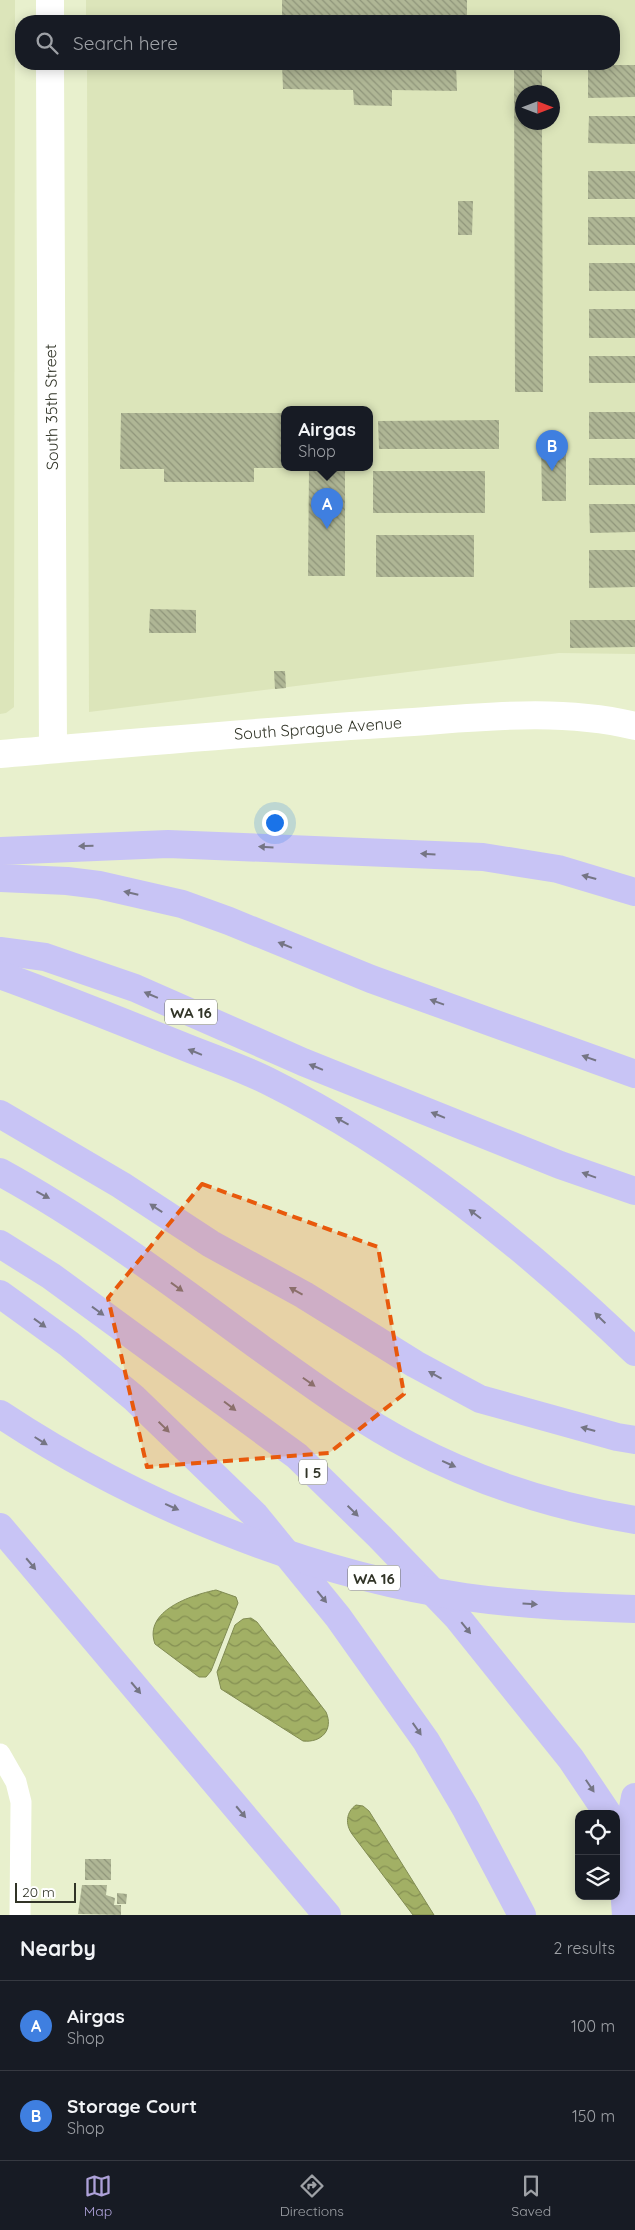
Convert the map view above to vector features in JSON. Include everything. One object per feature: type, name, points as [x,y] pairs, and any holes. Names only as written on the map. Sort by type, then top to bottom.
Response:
[{"type":"highway","points":[[0,851],[168,844],[483,857],[558,869],[635,892]]},
{"type":"highway","points":[[0,878],[67,881],[99,885],[182,904],[229,921],[371,979],[635,1074]]},
{"type":"highway","name":"WA 16","points":[[0,951],[45,957],[135,988],[303,1062],[560,1165],[635,1191]]},
{"type":"highway","points":[[0,975],[64,998],[266,1080],[354,1128],[426,1176],[511,1241],[591,1309],[635,1352]]},
{"type":"highway","points":[[0,1114],[121,1185],[211,1244],[304,1296],[415,1364],[480,1399],[607,1435],[635,1440]]},
{"type":"highway","points":[[0,1172],[54,1202],[99,1231],[351,1412],[410,1446],[470,1473],[537,1498],[635,1520]]},
{"type":"highway","name":"I 5","points":[[0,1244],[51,1276],[297,1456],[380,1537],[457,1617],[571,1759],[605,1810]]},
{"type":"highway","points":[[0,1294],[69,1344],[134,1398],[255,1514],[338,1618],[426,1741],[466,1809],[522,1915]]},
{"type":"highway","name":"WA 16","points":[[0,1414],[44,1443],[127,1488],[223,1530],[321,1565],[394,1584],[464,1597],[515,1603],[635,1608]]},
{"type":"highway","points":[[0,1527],[327,1915]]},
{"type":"highway","points":[[626,1915],[624,1890],[627,1841],[635,1797]]},
{"type":"highway","points":[[620,1834],[635,1858]]},
{"type":"street","points":[[50,0],[50,15]]},
{"type":"street","name":"South 35th Street","points":[[50,70],[53,749]]},
{"type":"street","name":"South Sprague Avenue","points":[[0,754],[253,732],[517,716],[582,717],[635,726]]},
{"type":"street","points":[[0,1754],[16,1782],[21,1802],[20,1915]]},
{"type":"highlighted area","points":[[202,1184],[378,1247],[404,1394],[329,1453],[147,1467],[108,1298]]},
{"type":"shaded area","points":[[0,0],[15,0],[14,707],[6,713],[0,714]]},
{"type":"shaded area","points":[[86,0],[635,0],[635,654],[559,653],[89,712],[87,70],[620,70],[620,15],[86,15]]},
{"type":"water","points":[[216,1590],[236,1597],[238,1603],[211,1671],[206,1677],[199,1677],[155,1644],[153,1632],[156,1622],[172,1606],[194,1596]]},
{"type":"water","points":[[251,1618],[257,1622],[326,1712],[328,1718],[327,1730],[315,1740],[303,1741],[221,1689],[217,1672],[235,1625],[243,1619]]},
{"type":"water","points":[[356,1805],[363,1806],[369,1811],[434,1915],[413,1915],[352,1834],[348,1826],[348,1815]]},
{"type":"building","points":[[282,0],[467,0],[467,15],[282,15]]},
{"type":"building","points":[[620,65],[635,65],[635,97],[588,98],[588,70],[620,70]]},
{"type":"building","points":[[282,70],[456,70],[457,91],[392,90],[392,106],[354,105],[353,90],[283,89]]},
{"type":"building","points":[[514,70],[542,70],[542,85],[515,85],[515,130],[542,130],[543,392],[515,392]]},
{"type":"building","points":[[589,116],[635,116],[635,144],[588,143]]},
{"type":"building","points":[[588,171],[635,171],[635,199],[588,199]]},
{"type":"building","points":[[458,201],[473,201],[472,235],[458,235]]},
{"type":"building","points":[[588,217],[635,217],[635,245],[588,245]]},
{"type":"building","points":[[589,263],[635,263],[635,291],[589,291]]},
{"type":"building","points":[[589,309],[635,309],[635,338],[589,338]]},
{"type":"building","points":[[589,356],[635,356],[635,383],[589,383]]},
{"type":"building","points":[[589,412],[635,412],[635,439],[589,439]]},
{"type":"building","points":[[121,413],[281,413],[281,468],[254,468],[254,482],[164,482],[164,469],[120,469]]},
{"type":"building","points":[[499,420],[499,449],[379,449],[378,421]]},
{"type":"building","points":[[541,442],[566,442],[566,501],[542,501]]},
{"type":"building","points":[[589,458],[635,458],[635,485],[589,485]]},
{"type":"building","points":[[309,471],[345,471],[345,576],[308,576]]},
{"type":"building","points":[[373,471],[485,471],[485,513],[373,513]]},
{"type":"building","points":[[589,504],[635,504],[635,532],[590,533]]},
{"type":"building","points":[[376,535],[474,535],[474,577],[376,577]]},
{"type":"building","points":[[589,550],[635,550],[635,587],[589,588]]},
{"type":"building","points":[[150,609],[196,610],[196,633],[149,633]]},
{"type":"building","points":[[570,620],[635,620],[635,647],[570,648]]},
{"type":"building","points":[[274,671],[285,671],[286,688],[275,689]]},
{"type":"building","points":[[85,1859],[111,1859],[111,1880],[85,1880]]},
{"type":"building","points":[[82,1885],[107,1885],[106,1895],[115,1898],[114,1905],[121,1905],[121,1915],[78,1914]]},
{"type":"building","points":[[117,1893],[127,1894],[126,1904],[117,1904]]},
{"type":"place","name":"Storage Court","points":[[552,471]]},
{"type":"place","name":"Airgas","points":[[327,529]]}]
